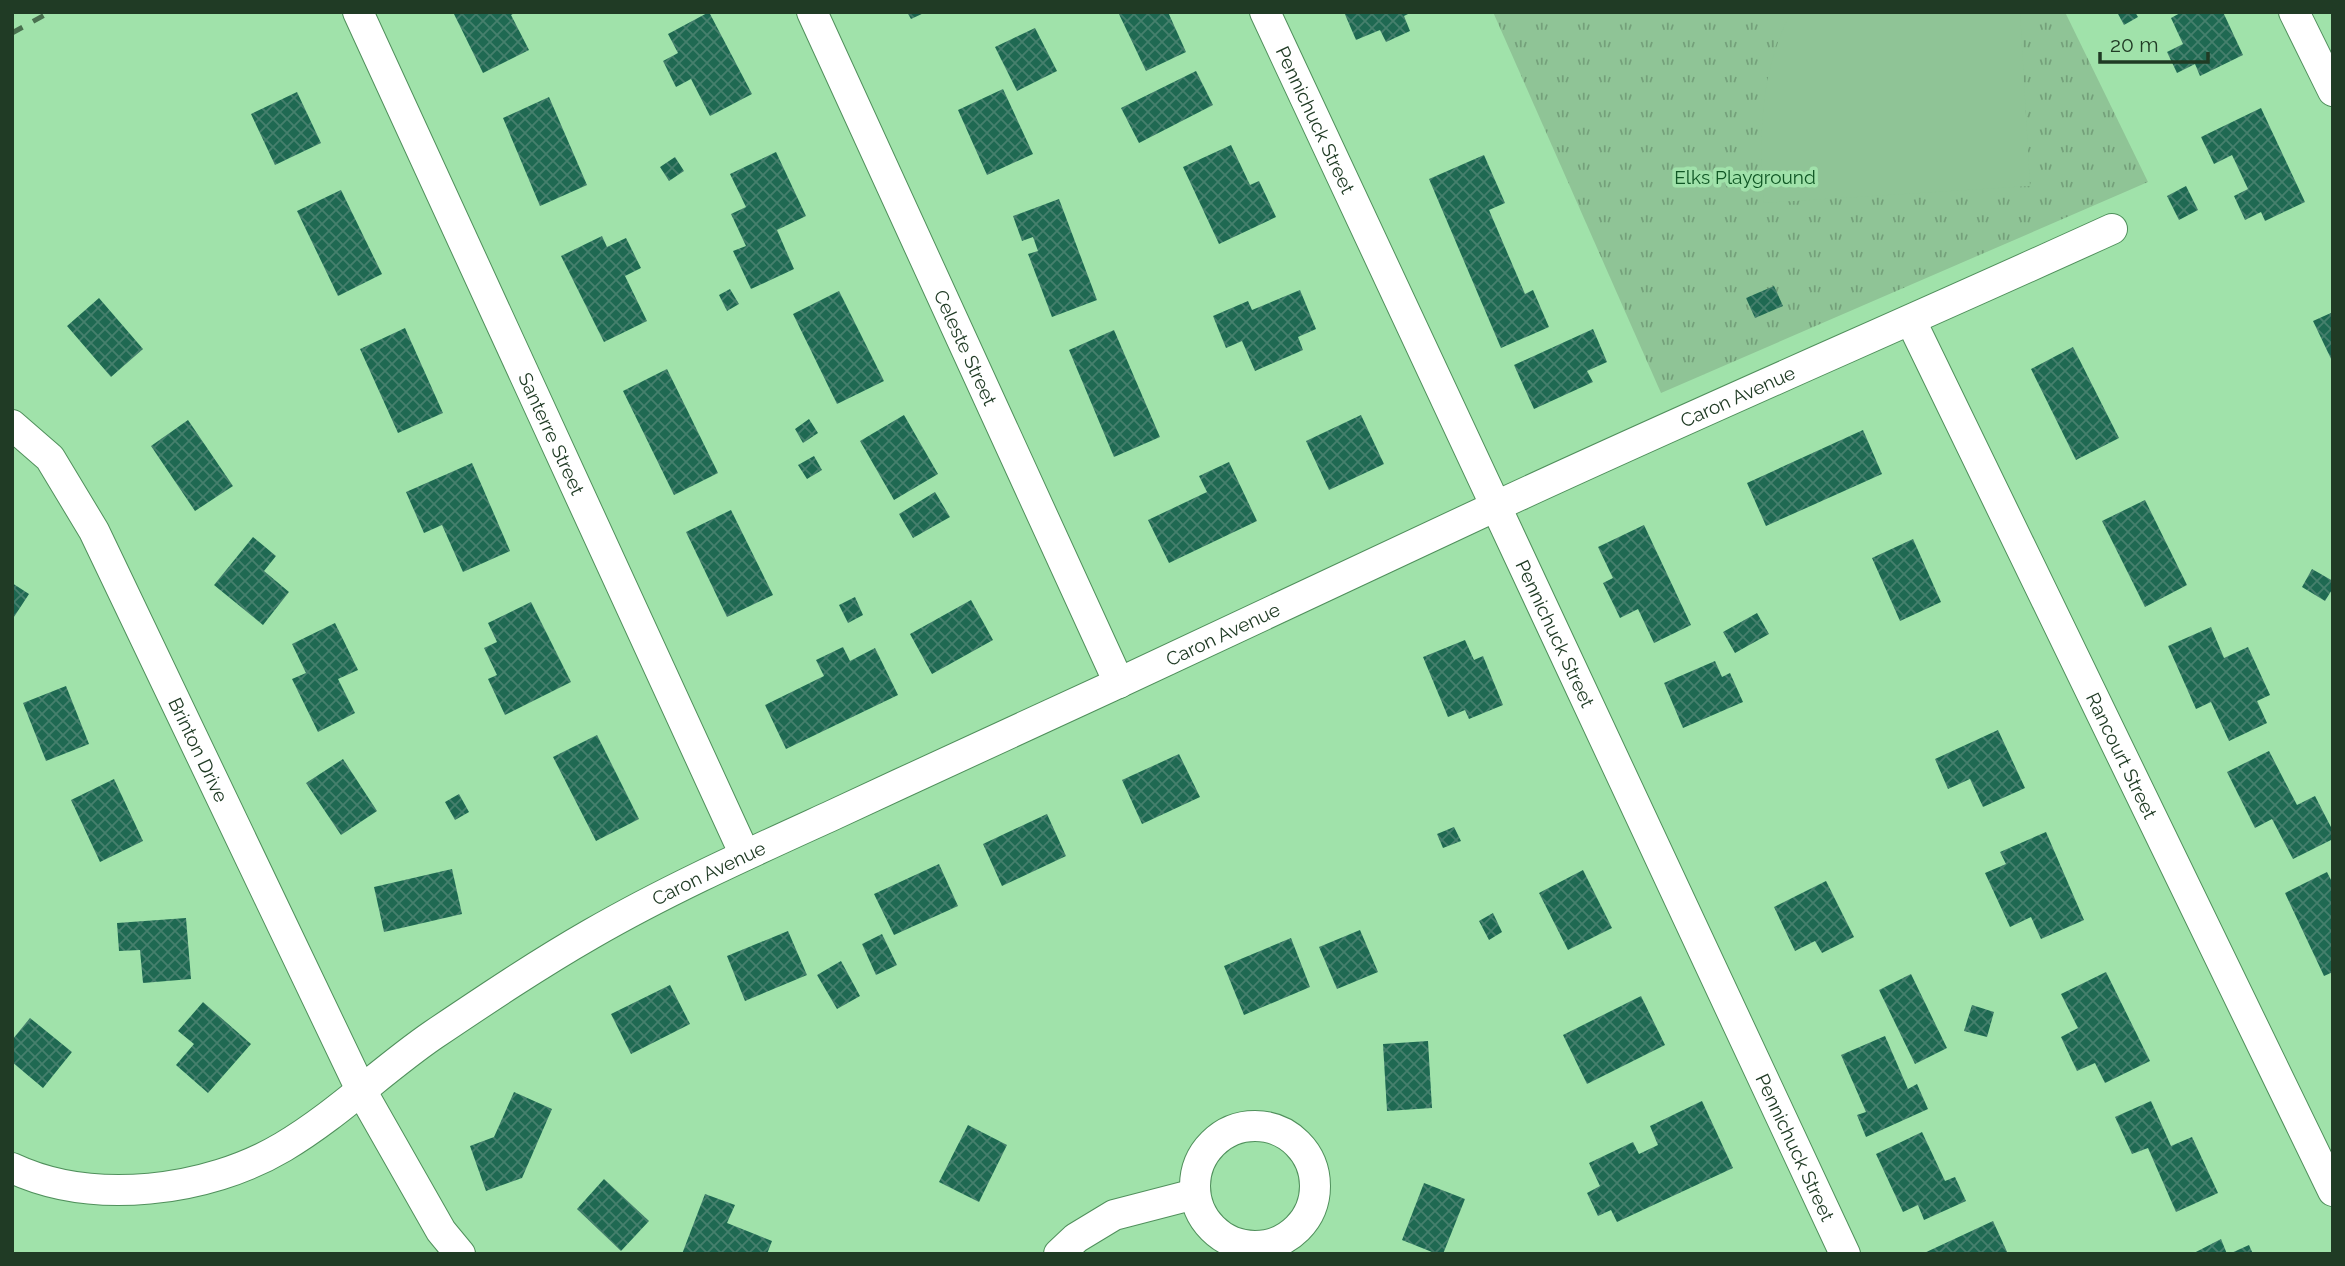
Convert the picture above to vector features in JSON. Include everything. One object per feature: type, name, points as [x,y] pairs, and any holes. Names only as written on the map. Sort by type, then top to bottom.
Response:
[{"type":"street","name":"Santerre Street","points":[[358,12],[745,855]]},
{"type":"street","name":"Celeste Street","points":[[812,12],[1119,683]]},
{"type":"street","name":"Pennichuck Street","points":[[1265,12],[1846,1254]]},
{"type":"street","points":[[2294,12],[2333,91]]},
{"type":"street","name":"Caron Avenue","points":[[362,1091],[407,1053],[521,976],[595,932],[745,855],[1496,506],[2112,229]]},
{"type":"street","name":"Rancourt Street","points":[[1911,321],[2333,1191]]},
{"type":"street","name":"Brinton Drive","points":[[12,425],[50,458],[94,531],[362,1091],[440,1231],[460,1254]]},
{"type":"street","points":[[12,1168],[70,1188],[114,1191],[200,1180],[241,1167],[281,1148],[362,1091]]},
{"type":"street","points":[[1249,1126],[1268,1128],[1285,1135],[1300,1147],[1310,1163],[1315,1182],[1313,1201],[1305,1220],[1291,1235],[1272,1244],[1251,1247],[1231,1242],[1214,1231],[1201,1214],[1195,1194],[1196,1175],[1203,1157],[1214,1142],[1230,1132],[1249,1126]]},
{"type":"street","points":[[1059,1254],[1076,1238],[1114,1215],[1195,1194]]},
{"type":"green space","name":"Elks Playground","points":[[1493,12],[2065,12],[2148,182],[1661,393]]},
{"type":"green space","points":[[1791,12],[2020,12],[2030,186],[1764,203],[1762,129],[1767,82],[1780,36]]},
{"type":"building","points":[[453,12],[516,12],[511,15],[529,50],[483,73]]},
{"type":"building","points":[[709,12],[752,94],[710,116],[691,79],[676,87],[663,61],[678,53],[668,34]]},
{"type":"building","points":[[907,12],[926,12],[911,19]]},
{"type":"building","points":[[1118,12],[1168,12],[1186,52],[1146,71]]},
{"type":"building","points":[[1344,12],[1412,12],[1404,16],[1410,31],[1386,42],[1380,30],[1356,40]]},
{"type":"building","points":[[2117,12],[2135,12],[2138,17],[2124,25]]},
{"type":"building","points":[[2182,12],[2223,12],[2243,55],[2200,76],[2195,64],[2177,73],[2167,52],[2183,44],[2171,18]]},
{"type":"building","points":[[1035,28],[1057,71],[1017,91],[995,47]]},
{"type":"building","points":[[1196,71],[1213,105],[1139,143],[1121,108]]},
{"type":"building","points":[[1003,89],[1033,154],[987,175],[958,110]]},
{"type":"building","points":[[297,92],[321,143],[275,165],[251,114]]},
{"type":"building","points":[[549,97],[587,185],[540,206],[503,118]]},
{"type":"building","points":[[2261,108],[2305,202],[2265,221],[2261,212],[2245,220],[2234,196],[2248,189],[2232,155],[2214,164],[2201,137]]},
{"type":"building","points":[[1231,145],[1250,185],[1259,181],[1276,217],[1219,244],[1183,167]]},
{"type":"building","points":[[776,152],[806,216],[777,230],[794,269],[751,289],[733,251],[746,246],[731,214],[746,207],[730,174]]},
{"type":"building","points":[[1484,155],[1505,203],[1489,210],[1525,294],[1533,290],[1549,327],[1501,348],[1429,179]]},
{"type":"building","points":[[675,157],[684,171],[669,181],[660,167]]},
{"type":"building","points":[[2186,186],[2198,210],[2179,220],[2167,196]]},
{"type":"building","points":[[341,190],[382,274],[338,296],[297,211]]},
{"type":"building","points":[[1059,199],[1097,300],[1052,317],[1028,254],[1038,251],[1033,237],[1022,241],[1013,216]]},
{"type":"building","points":[[602,236],[607,247],[626,238],[641,268],[625,276],[647,321],[604,342],[561,256]]},
{"type":"building","points":[[1774,286],[1783,306],[1755,318],[1746,298]]},
{"type":"building","points":[[730,289],[739,304],[727,311],[719,295]]},
{"type":"building","points":[[1300,290],[1316,329],[1298,337],[1303,350],[1255,371],[1242,341],[1226,348],[1213,316],[1248,301],[1252,310]]},
{"type":"building","points":[[839,291],[884,381],[837,404],[793,314]]},
{"type":"building","points":[[99,298],[143,349],[111,377],[67,326]]},
{"type":"building","points":[[2333,312],[2333,363],[2313,321]]},
{"type":"building","points":[[405,328],[443,413],[398,433],[360,349]]},
{"type":"building","points":[[1593,329],[1607,362],[1587,371],[1593,382],[1534,409],[1514,365]]},
{"type":"building","points":[[1114,330],[1160,437],[1114,457],[1069,350]]},
{"type":"building","points":[[2073,347],[2119,438],[2076,460],[2031,369]]},
{"type":"building","points":[[667,369],[718,473],[674,495],[623,391]]},
{"type":"building","points":[[904,415],[938,474],[894,500],[860,441]]},
{"type":"building","points":[[1361,415],[1384,464],[1329,490],[1306,441]]},
{"type":"building","points":[[809,419],[818,433],[803,443],[795,429]]},
{"type":"building","points":[[188,420],[233,486],[195,511],[151,446]]},
{"type":"building","points":[[1863,430],[1882,474],[1766,526],[1747,483]]},
{"type":"building","points":[[814,456],[822,470],[807,479],[798,465]]},
{"type":"building","points":[[1229,462],[1257,521],[1169,563],[1148,520],[1207,492],[1199,476]]},
{"type":"building","points":[[472,463],[510,551],[463,572],[442,525],[424,533],[406,492]]},
{"type":"building","points":[[935,492],[950,517],[913,538],[899,514]]},
{"type":"building","points":[[2145,500],[2187,585],[2145,607],[2102,521]]},
{"type":"building","points":[[731,510],[773,595],[727,617],[686,532]]},
{"type":"building","points":[[1644,525],[1691,625],[1654,643],[1638,609],[1620,618],[1603,583],[1613,578],[1598,547]]},
{"type":"building","points":[[253,537],[276,556],[264,571],[289,592],[263,625],[214,585]]},
{"type":"building","points":[[1913,539],[1941,602],[1900,621],[1872,558]]},
{"type":"building","points":[[2312,569],[2333,581],[2333,588],[2325,601],[2302,587]]},
{"type":"building","points":[[12,583],[29,594],[12,620]]},
{"type":"building","points":[[855,597],[863,615],[848,623],[839,605]]},
{"type":"building","points":[[971,600],[993,640],[932,674],[910,634]]},
{"type":"building","points":[[531,602],[571,682],[505,715],[488,679],[497,675],[484,648],[497,642],[488,623]]},
{"type":"building","points":[[1757,613],[1769,634],[1735,653],[1723,632]]},
{"type":"building","points":[[335,623],[358,670],[338,679],[355,713],[318,732],[292,679],[306,673],[292,644]]},
{"type":"building","points":[[2211,627],[2224,658],[2248,647],[2270,695],[2257,701],[2267,723],[2229,741],[2211,702],[2196,709],[2168,646]]},
{"type":"building","points":[[1465,640],[1474,660],[1483,656],[1503,705],[1469,719],[1465,710],[1448,717],[1423,657]]},
{"type":"building","points":[[843,647],[850,661],[875,648],[898,695],[786,749],[765,705],[824,676],[816,660]]},
{"type":"building","points":[[1715,661],[1722,677],[1730,673],[1743,702],[1683,728],[1664,683]]},
{"type":"building","points":[[66,686],[89,744],[46,761],[23,703]]},
{"type":"building","points":[[1998,730],[2025,788],[1983,807],[1970,779],[1948,789],[1935,759]]},
{"type":"building","points":[[597,735],[639,819],[596,841],[553,757]]},
{"type":"building","points":[[2269,751],[2297,805],[2315,796],[2333,831],[2333,839],[2293,859],[2272,819],[2255,828],[2227,772]]},
{"type":"building","points":[[1179,754],[1200,797],[1142,824],[1122,780]]},
{"type":"building","points":[[343,759],[377,811],[341,835],[306,783]]},
{"type":"building","points":[[114,779],[143,841],[100,862],[71,800]]},
{"type":"building","points":[[459,794],[469,812],[455,820],[445,802]]},
{"type":"building","points":[[1047,814],[1066,856],[1002,886],[983,844]]},
{"type":"building","points":[[1454,827],[1461,841],[1443,848],[1437,834]]},
{"type":"building","points":[[2046,832],[2084,920],[2041,939],[2031,917],[2010,927],[1985,873],[2006,864],[2000,852]]},
{"type":"building","points":[[939,864],[958,906],[894,935],[874,894]]},
{"type":"building","points":[[452,869],[462,914],[384,932],[374,887]]},
{"type":"building","points":[[1583,870],[1612,928],[1568,950],[1539,893]]},
{"type":"building","points":[[2327,872],[2333,884],[2333,972],[2324,976],[2285,893]]},
{"type":"building","points":[[1826,881],[1854,937],[1822,953],[1815,941],[1795,951],[1774,907]]},
{"type":"building","points":[[1493,913],[1502,932],[1489,940],[1479,921]]},
{"type":"building","points":[[186,918],[191,979],[143,983],[140,950],[119,951],[117,923]]},
{"type":"building","points":[[1360,930],[1378,972],[1337,989],[1319,947]]},
{"type":"building","points":[[788,931],[807,975],[745,1001],[727,956]]},
{"type":"building","points":[[882,934],[897,965],[876,975],[862,944]]},
{"type":"building","points":[[1291,938],[1310,987],[1244,1015],[1224,966]]},
{"type":"building","points":[[841,961],[860,996],[837,1009],[817,975]]},
{"type":"building","points":[[2106,972],[2150,1061],[2105,1083],[2095,1063],[2077,1071],[2061,1037],[2078,1028],[2061,994]]},
{"type":"building","points":[[1911,974],[1947,1048],[1915,1064],[1879,990]]},
{"type":"building","points":[[670,985],[690,1024],[631,1054],[611,1014]]},
{"type":"building","points":[[1641,996],[1665,1045],[1587,1084],[1563,1035]]},
{"type":"building","points":[[203,1002],[251,1044],[208,1093],[176,1065],[194,1044],[178,1031]]},
{"type":"building","points":[[1972,1005],[1994,1012],[1987,1037],[1964,1031]]},
{"type":"building","points":[[30,1018],[72,1052],[43,1088],[12,1062],[12,1040]]},
{"type":"building","points":[[1885,1036],[1908,1089],[1917,1084],[1928,1109],[1866,1137],[1857,1115],[1866,1112],[1841,1055]]},
{"type":"building","points":[[1428,1041],[1432,1108],[1387,1111],[1383,1044]]},
{"type":"building","points":[[514,1092],[552,1109],[522,1178],[486,1191],[470,1146],[494,1137]]},
{"type":"building","points":[[1702,1101],[1733,1168],[1617,1222],[1611,1210],[1598,1216],[1587,1193],[1600,1186],[1589,1163],[1633,1142],[1639,1154],[1658,1145],[1650,1126]]},
{"type":"building","points":[[2151,1101],[2171,1146],[2192,1137],[2218,1193],[2176,1212],[2148,1148],[2132,1154],[2115,1117]]},
{"type":"building","points":[[968,1125],[1007,1145],[979,1202],[939,1182]]},
{"type":"building","points":[[1922,1132],[1945,1181],[1955,1177],[1966,1201],[1924,1220],[1918,1205],[1903,1212],[1876,1154]]},
{"type":"building","points":[[604,1179],[649,1221],[621,1251],[577,1209]]},
{"type":"building","points":[[1424,1183],[1465,1199],[1443,1254],[1402,1240]]},
{"type":"building","points":[[705,1194],[735,1205],[727,1223],[772,1241],[767,1254],[682,1254]]},
{"type":"building","points":[[1993,1221],[2008,1254],[1922,1254]]},
{"type":"building","points":[[2221,1239],[2227,1254],[2192,1254]]},
{"type":"building","points":[[2249,1245],[2253,1254],[2229,1254]]},
{"type":"railway","points":[[12,33],[50,12]]}]
